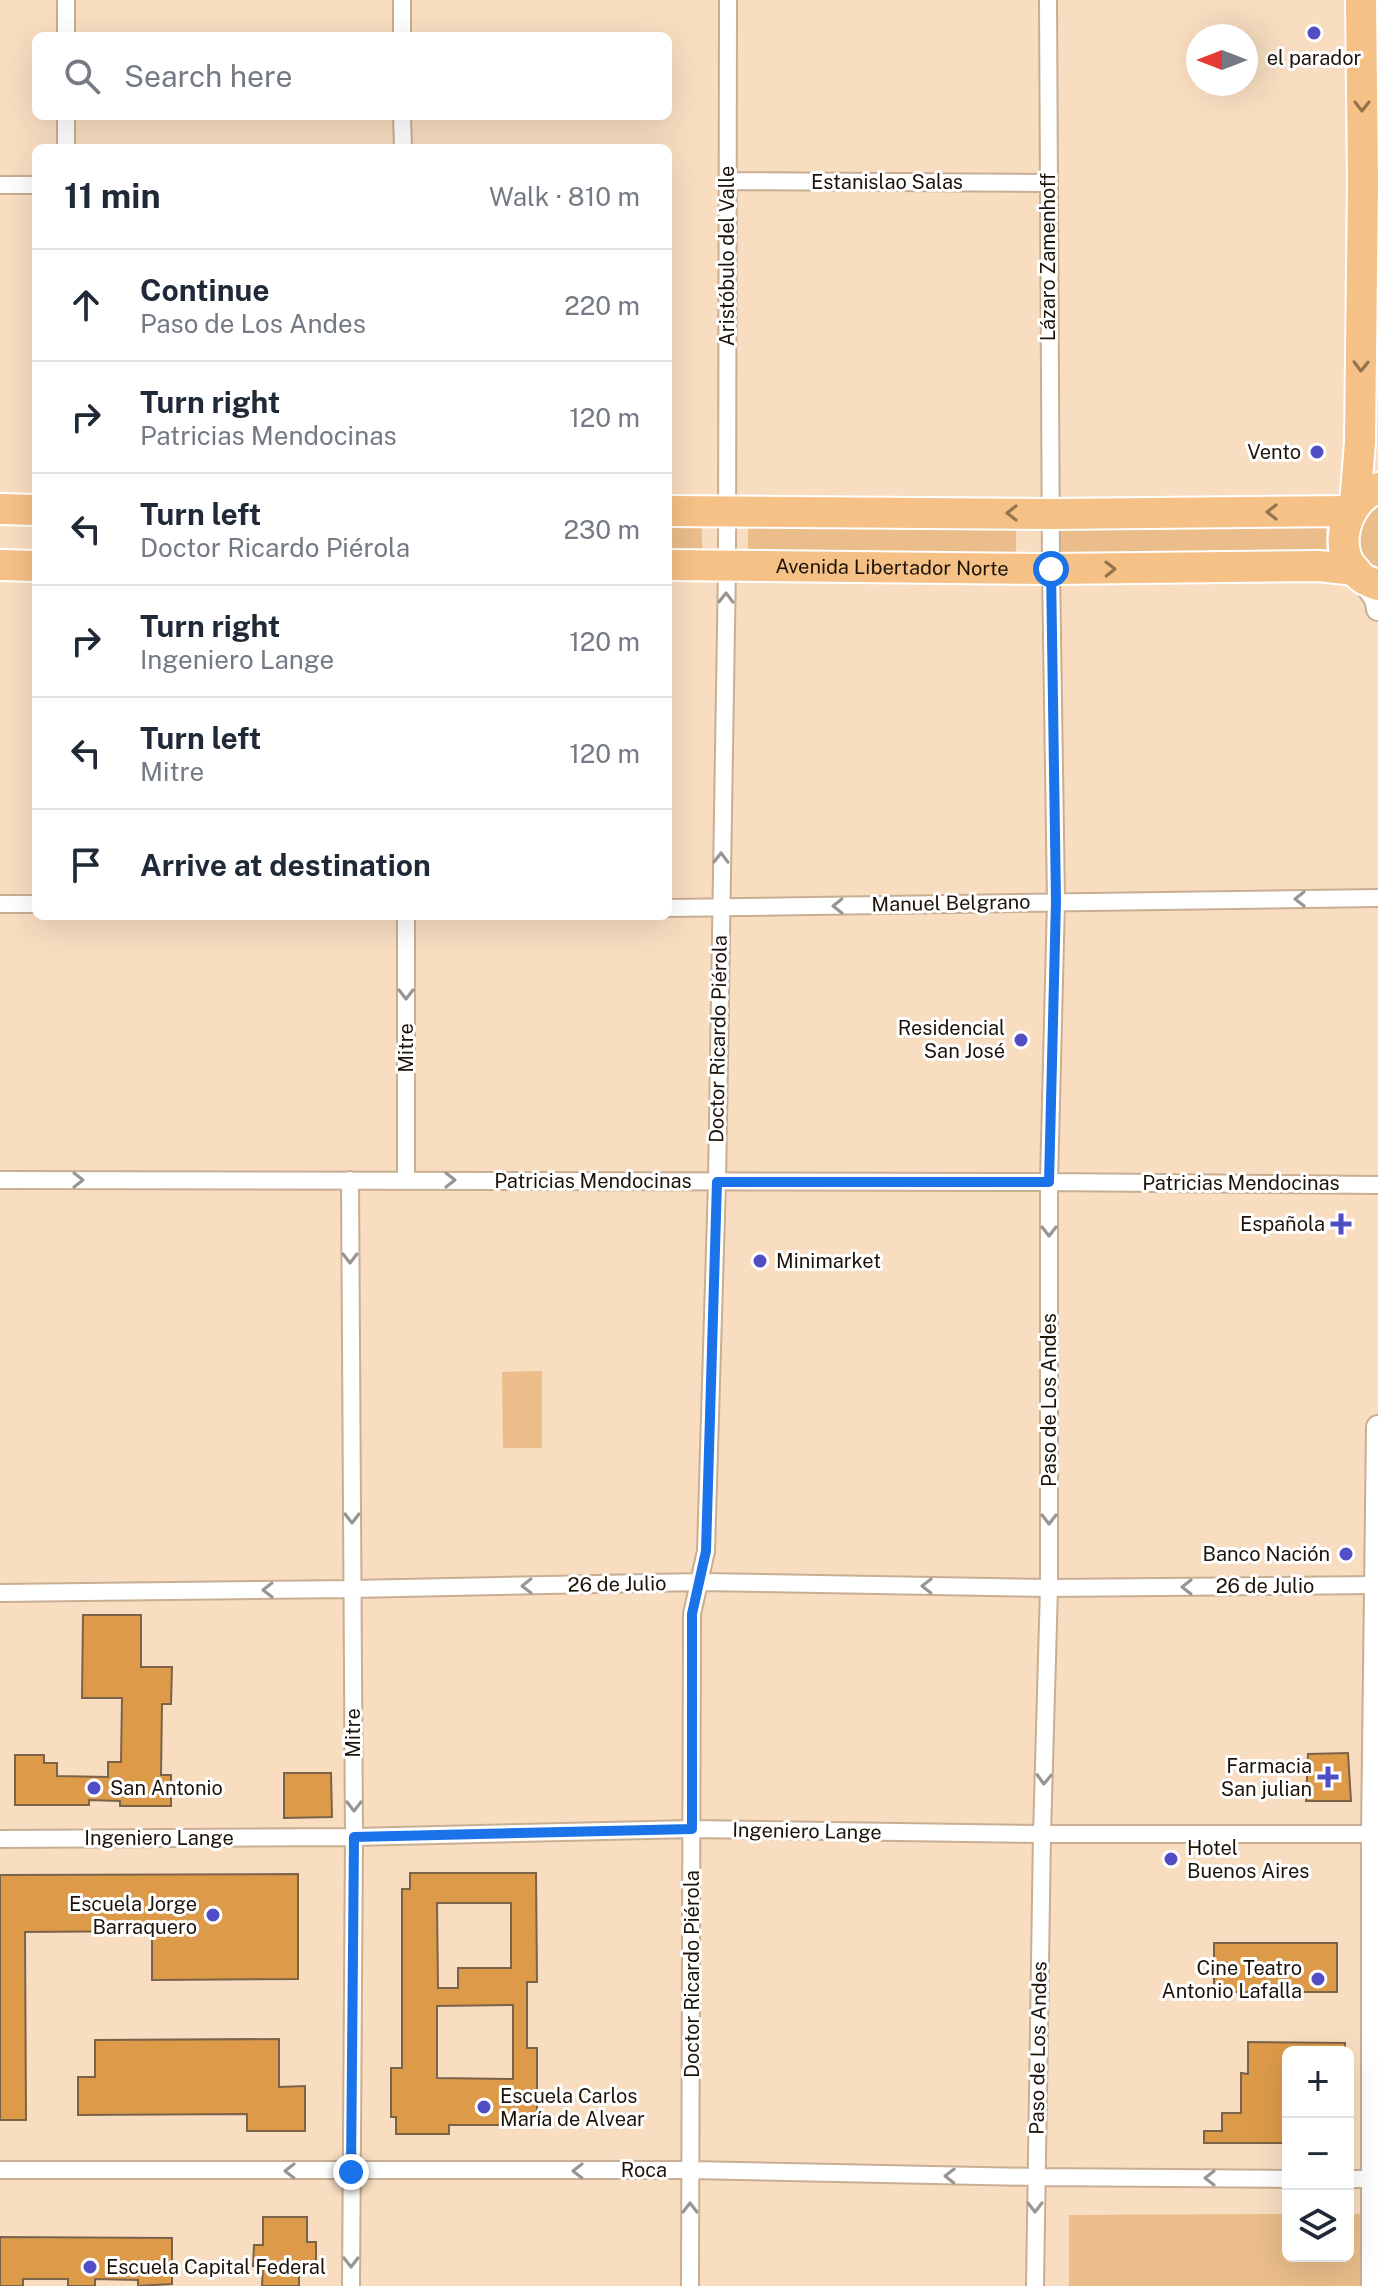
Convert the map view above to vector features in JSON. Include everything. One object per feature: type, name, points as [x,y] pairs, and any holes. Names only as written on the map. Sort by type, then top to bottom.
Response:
[{"type":"highway","points":[[1361,0],[1361,501],[1344,528],[1344,546],[1349,561],[1365,578]]},
{"type":"highway","points":[[672,511],[1051,514],[1361,501]]},
{"type":"highway","points":[[0,509],[32,510]]},
{"type":"highway","points":[[0,565],[32,566]]},
{"type":"highway","name":"Avenida Libertador Norte","points":[[672,565],[1051,569],[1319,566],[1365,578]]},
{"type":"main road","points":[[1365,578],[1378,609]]},
{"type":"main road","points":[[1373,2286],[1378,1427]]},
{"type":"street","points":[[66,0],[66,32]]},
{"type":"street","points":[[402,0],[402,32]]},
{"type":"street","name":"Aristóbulo del Valle","points":[[726,511],[728,0]]},
{"type":"street","name":"Lázaro Zamenhoff","points":[[1048,0],[1051,514]]},
{"type":"street","points":[[66,120],[66,144]]},
{"type":"street","points":[[402,120],[403,144]]},
{"type":"street","name":"Estanislao Salas","points":[[727,181],[1048,183]]},
{"type":"street","points":[[0,185],[32,185]]},
{"type":"street","name":"Doctor Ricardo Piérola","points":[[690,2286],[692,1614],[706,1551],[717,1182],[726,511]]},
{"type":"street","name":"Paso de Los Andes","points":[[1035,2286],[1049,1588],[1049,1182],[1056,901],[1051,514]]},
{"type":"street","name":"Manuel Belgrano","points":[[672,908],[1378,898]]},
{"type":"street","points":[[0,904],[32,904]]},
{"type":"street","name":"Mitre","points":[[406,920],[406,1180]]},
{"type":"street","name":"Patricias Mendocinas","points":[[0,1180],[1378,1185]]},
{"type":"street","name":"Mitre","points":[[350,1180],[354,1837],[351,2286]]},
{"type":"street","name":"26 de Julio","points":[[0,1593],[700,1582],[1049,1588],[1378,1585]]},
{"type":"street","name":"Ingeniero Lange","points":[[0,1839],[354,1837],[692,1829],[1042,1834],[1376,1834]]},
{"type":"street","name":"Roca","points":[[0,2170],[690,2170],[1282,2179]]},
{"type":"street","points":[[1354,2179],[1376,2179]]},
{"type":"shaded area","points":[[1378,501],[1378,570],[1367,561],[1361,550],[1358,523]]},
{"type":"shaded area","points":[[672,521],[702,521],[702,549],[672,549]]},
{"type":"shaded area","points":[[1016,525],[1016,553],[748,554],[748,526]]},
{"type":"shaded area","points":[[1326,526],[1326,554],[1059,555],[1059,527]]},
{"type":"shaded area","points":[[542,1371],[542,1448],[503,1448],[502,1372]]},
{"type":"shaded area","points":[[1282,2214],[1282,2262],[1354,2262],[1354,2214],[1363,2214],[1363,2286],[1069,2286],[1069,2215]]},
{"type":"building","points":[[83,1615],[141,1615],[141,1667],[172,1667],[171,1704],[162,1704],[161,1775],[171,1775],[171,1806],[120,1806],[120,1801],[89,1800],[89,1805],[15,1805],[15,1755],[44,1755],[44,1763],[57,1763],[57,1776],[108,1777],[108,1762],[121,1762],[122,1698],[82,1698]]},
{"type":"building","name":"Farmacia San julian","points":[[1348,1753],[1351,1801],[1306,1801],[1308,1754]]},
{"type":"building","points":[[284,1773],[331,1773],[332,1817],[284,1818]]},
{"type":"building","points":[[410,1873],[536,1873],[537,1982],[527,1982],[527,2048],[537,2048],[537,2118],[501,2118],[501,2125],[449,2125],[449,2134],[396,2134],[396,2117],[391,2117],[391,2068],[402,2068],[402,1889],[410,1889]],"holes":[[[437,1903],[511,1903],[511,1968],[458,1968],[458,1988],[438,1988]],[[513,2005],[513,2079],[437,2078],[437,2006]]]},
{"type":"building","points":[[298,1874],[298,1979],[152,1980],[152,1931],[25,1932],[26,2120],[0,2120],[0,1875]]},
{"type":"building","points":[[1214,1943],[1337,1943],[1337,1992],[1214,1992]]},
{"type":"building","points":[[279,2039],[279,2087],[305,2086],[305,2131],[247,2131],[247,2114],[78,2115],[78,2077],[95,2077],[95,2040]]},
{"type":"building","points":[[1248,2042],[1345,2043],[1345,2046],[1282,2046],[1282,2143],[1204,2143],[1204,2131],[1222,2131],[1222,2113],[1241,2113],[1241,2073],[1248,2074]]},
{"type":"building","points":[[263,2217],[307,2217],[307,2242],[316,2242],[316,2269],[299,2269],[299,2286],[262,2286],[263,2266],[253,2266],[254,2245],[263,2245]]},
{"type":"building","points":[[0,2237],[172,2238],[172,2284],[138,2286],[138,2280],[95,2279],[95,2286],[68,2286],[68,2279],[23,2279],[23,2286],[0,2286]]},
{"type":"place","name":"el parador","points":[[1314,33]]},
{"type":"place","name":"Vento","points":[[1317,452]]},
{"type":"place","name":"Residencial San José","points":[[1021,1040]]},
{"type":"place","name":"Española","points":[[1341,1224]]},
{"type":"place","name":"Minimarket","points":[[760,1261]]},
{"type":"place","name":"Banco Nación","points":[[1346,1554]]},
{"type":"place","name":"Farmacia San julian","points":[[1328,1777]]},
{"type":"place","name":"San Antonio","points":[[94,1788]]},
{"type":"place","name":"Hotel Buenos Aires","points":[[1171,1859]]},
{"type":"place","name":"Escuela Jorge Barraquero","points":[[213,1915]]},
{"type":"place","name":"Cine Teatro Antonio Lafalla","points":[[1318,1979]]},
{"type":"place","name":"Escuela Carlos María de Alvear","points":[[484,2107]]},
{"type":"place","name":"Escuela Capital Federal","points":[[90,2267]]},
{"type":"route","points":[[351,2172],[354,1837],[692,1829],[692,1614],[706,1551],[717,1182],[1049,1182],[1056,901],[1051,569]]}]
